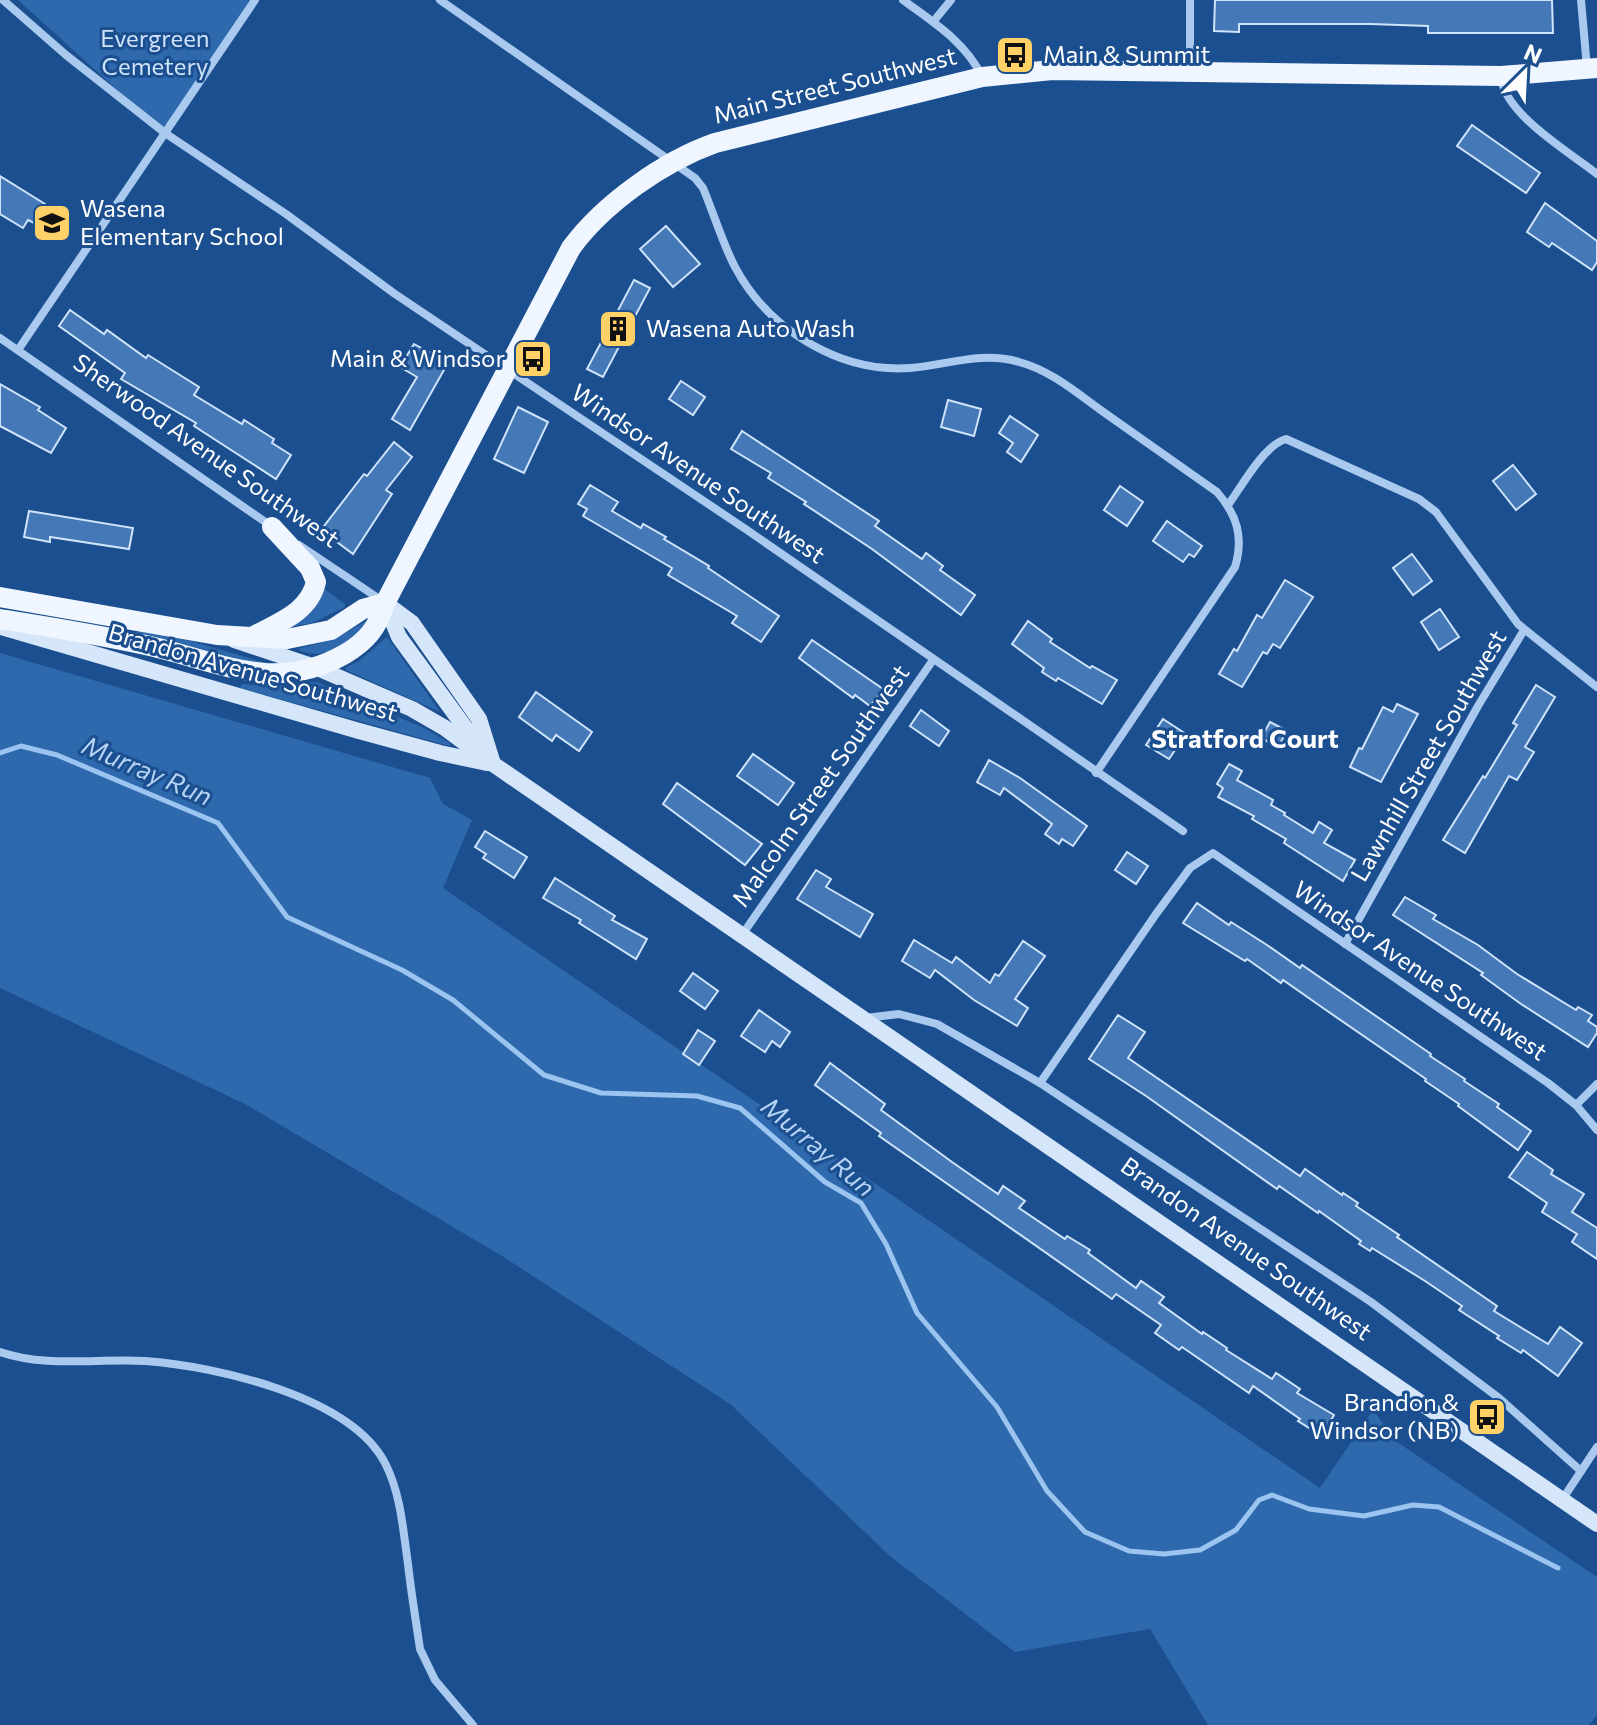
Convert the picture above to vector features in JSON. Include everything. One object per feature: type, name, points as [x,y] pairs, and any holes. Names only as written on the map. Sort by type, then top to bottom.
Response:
[{"type":"main road","name":"Main Street Southwest","points":[[385,603],[571,248],[582,232],[648,177],[691,151],[982,77],[1052,70],[1501,76],[1592,69]]},
{"type":"main road","points":[[250,638],[300,610],[310,600],[316,582],[310,568],[272,527]]},
{"type":"main road","name":"Brandon Avenue Southwest","points":[[0,597],[217,635],[315,667],[412,709],[445,728],[1597,1524]]},
{"type":"main road","points":[[217,635],[287,639],[313,636],[331,630],[363,609],[385,603],[399,637],[493,764]]},
{"type":"main road","name":"Brandon Avenue Southwest","points":[[0,619],[153,646],[241,671],[290,673],[315,667],[353,649],[370,635],[380,620],[385,603]]},
{"type":"main road","name":"Brandon Avenue Southwest","points":[[0,626],[440,753],[493,764]]},
{"type":"street","name":"Windsor Avenue Southwest","points":[[3,0],[66,55],[165,133],[286,214],[395,294],[747,530],[1183,831]]},
{"type":"street","points":[[18,350],[255,0]]},
{"type":"street","points":[[440,0],[695,178],[703,188],[735,266],[751,292],[766,311],[806,341],[851,361],[878,366],[911,368],[975,357],[1020,362],[1063,384],[1217,492],[1228,505],[1240,533],[1240,550],[1235,567],[1096,773]]},
{"type":"street","points":[[903,0],[959,42],[972,57],[982,77]]},
{"type":"street","points":[[933,22],[951,0]]},
{"type":"street","points":[[1190,0],[1190,72]]},
{"type":"street","points":[[1581,0],[1592,69]]},
{"type":"street","points":[[1501,76],[1507,97],[1526,119],[1597,174]]},
{"type":"street","name":"Sherwood Avenue Southwest","points":[[0,338],[385,603]]},
{"type":"street","points":[[1228,505],[1276,442],[1293,441],[1419,499],[1436,512],[1524,630],[1597,687]]},
{"type":"street","name":"Lawnhill Street Southwest","points":[[1345,944],[1524,630]]},
{"type":"street","name":"Malcolm Street Southwest","points":[[742,935],[933,660]]},
{"type":"street","name":"Windsor Avenue Southwest","points":[[1040,1083],[1190,868],[1213,853],[1576,1105],[1597,1130]]},
{"type":"street","name":"Brandon Avenue Southwest","points":[[865,1018],[899,1014],[937,1024],[1040,1083],[1371,1302],[1499,1398],[1581,1471]]},
{"type":"street","points":[[1576,1105],[1597,1084]]},
{"type":"street","points":[[0,1352],[20,1359],[145,1361],[235,1375],[299,1398],[358,1431],[373,1445],[393,1483],[401,1513],[423,1658],[435,1680],[473,1725]]},
{"type":"street","points":[[1562,1500],[1597,1447]]},
{"type":"green space","name":"Evergreen Cemetery","points":[[18,0],[254,0],[165,133]]},
{"type":"green space","points":[[323,588],[345,607],[312,623],[283,628]]},
{"type":"green space","points":[[368,620],[344,643],[326,652],[316,654],[297,649],[332,640]]},
{"type":"green space","points":[[139,630],[191,641],[266,663],[244,662],[137,633]]},
{"type":"green space","points":[[387,637],[440,712],[346,670]]},
{"type":"green space","points":[[0,653],[430,778],[443,804],[472,820],[443,888],[1320,1488],[1373,1410],[1397,1442],[1597,1577],[1597,1715],[1589,1725],[1208,1725],[1150,1629],[1015,1652],[891,1557],[730,1404],[502,1256],[245,1104],[0,988]]},
{"type":"green space","points":[[317,682],[424,728],[451,744],[449,746],[240,688],[242,684],[276,686]]},
{"type":"building","points":[[1215,0],[1552,0],[1553,33],[1428,33],[1428,26],[1371,24],[1239,24],[1239,32],[1214,31]]},
{"type":"building","points":[[1472,125],[1540,173],[1526,193],[1457,146]]},
{"type":"building","points":[[0,176],[45,204],[34,223],[28,220],[23,228],[0,214]]},
{"type":"building","points":[[1545,203],[1597,241],[1597,262],[1592,270],[1552,243],[1549,247],[1527,232]]},
{"type":"building","points":[[666,226],[700,264],[673,287],[640,249]]},
{"type":"building","name":"Wasena Auto Wash","points":[[634,280],[650,288],[603,377],[587,369]]},
{"type":"building","points":[[70,310],[104,334],[107,330],[146,358],[148,355],[199,387],[194,395],[274,439],[272,443],[291,455],[276,479],[194,426],[196,423],[121,379],[125,373],[59,326]]},
{"type":"building","points":[[414,344],[448,363],[410,430],[392,419],[417,377],[400,367]]},
{"type":"building","points":[[681,381],[705,397],[693,415],[669,399]]},
{"type":"building","points":[[0,384],[40,407],[38,410],[66,428],[51,453],[0,426]]},
{"type":"building","points":[[948,400],[981,409],[974,436],[941,427]]},
{"type":"building","points":[[518,407],[548,422],[524,473],[494,459]]},
{"type":"building","points":[[1010,416],[1038,435],[1021,462],[1007,452],[1013,443],[999,433]]},
{"type":"building","points":[[742,431],[879,521],[875,526],[922,559],[926,553],[943,566],[940,570],[975,595],[961,615],[872,549],[804,504],[806,502],[768,478],[771,473],[731,449]]},
{"type":"building","points":[[394,442],[412,457],[386,490],[392,494],[353,554],[321,530],[364,474],[367,476]]},
{"type":"building","points":[[1513,465],[1536,494],[1516,510],[1493,481]]},
{"type":"building","points":[[590,485],[618,502],[612,511],[641,528],[643,524],[666,537],[664,539],[709,566],[779,616],[761,642],[732,623],[737,616],[668,575],[672,568],[583,516],[587,509],[578,504]]},
{"type":"building","points":[[1120,486],[1143,502],[1127,526],[1104,510]]},
{"type":"building","points":[[29,511],[133,528],[129,549],[50,537],[50,542],[24,537]]},
{"type":"building","points":[[1167,521],[1202,546],[1194,557],[1189,554],[1183,562],[1153,541]]},
{"type":"building","points":[[1412,554],[1432,581],[1413,595],[1393,568]]},
{"type":"building","points":[[1285,580],[1313,597],[1280,648],[1273,644],[1267,654],[1263,652],[1242,687],[1219,674],[1234,649],[1237,651],[1257,615],[1262,618]]},
{"type":"building","points":[[1440,609],[1459,637],[1439,650],[1421,622]]},
{"type":"building","points":[[1028,621],[1052,639],[1050,642],[1090,668],[1092,666],[1117,680],[1102,704],[1042,672],[1044,668],[1012,644]]},
{"type":"building","points":[[812,640],[883,689],[870,706],[855,695],[853,698],[799,658]]},
{"type":"building","points":[[1536,685],[1555,697],[1525,747],[1534,752],[1517,780],[1509,776],[1465,853],[1443,840],[1517,725],[1513,723]]},
{"type":"building","points":[[536,692],[592,732],[579,751],[556,735],[552,741],[519,717]]},
{"type":"building","points":[[1397,704],[1418,714],[1381,782],[1350,767],[1383,707],[1393,712]]},
{"type":"building","points":[[921,710],[949,731],[939,746],[910,726]]},
{"type":"building","points":[[1163,719],[1186,734],[1169,759],[1146,745]]},
{"type":"building","points":[[1270,722],[1287,731],[1278,747],[1261,738]]},
{"type":"building","points":[[753,754],[794,783],[778,805],[737,776]]},
{"type":"building","points":[[989,760],[1087,826],[1073,846],[1062,839],[1059,844],[1045,834],[1052,824],[1004,788],[1000,795],[977,782]]},
{"type":"building","points":[[1229,764],[1242,771],[1237,780],[1273,800],[1271,805],[1284,815],[1313,833],[1319,822],[1332,830],[1324,843],[1355,860],[1343,881],[1284,843],[1286,839],[1252,819],[1254,816],[1218,797],[1223,788],[1217,784]]},
{"type":"building","points":[[677,783],[762,844],[745,865],[663,804]]},
{"type":"building","points":[[485,831],[527,857],[514,878],[483,858],[486,854],[475,847]]},
{"type":"building","points":[[1127,852],[1148,866],[1136,884],[1115,870]]},
{"type":"building","points":[[816,870],[831,879],[826,887],[873,914],[860,937],[797,899]]},
{"type":"building","points":[[555,878],[615,916],[612,920],[647,939],[636,959],[579,923],[581,920],[543,898]]},
{"type":"building","points":[[1405,897],[1436,915],[1433,919],[1478,945],[1517,974],[1576,1010],[1578,1007],[1592,1015],[1588,1021],[1597,1027],[1597,1033],[1588,1047],[1521,1004],[1481,975],[1483,973],[1393,915]]},
{"type":"building","points":[[1197,903],[1300,968],[1302,965],[1499,1104],[1497,1107],[1531,1131],[1518,1150],[1426,1079],[1283,980],[1281,983],[1247,959],[1245,961],[1183,923]]},
{"type":"building","points":[[914,940],[952,963],[956,957],[990,983],[995,974],[999,976],[1023,941],[1045,956],[1015,999],[1028,1008],[1017,1026],[974,1000],[935,970],[930,978],[902,961]]},
{"type":"building","points":[[693,973],[718,991],[705,1009],[680,991]]},
{"type":"building","points":[[759,1010],[790,1032],[780,1047],[772,1041],[765,1052],[741,1036]]},
{"type":"building","points":[[1118,1015],[1145,1032],[1128,1058],[1300,1176],[1305,1169],[1358,1203],[1356,1206],[1399,1235],[1397,1237],[1497,1306],[1494,1311],[1548,1344],[1560,1327],[1582,1343],[1558,1376],[1523,1350],[1521,1353],[1497,1338],[1499,1336],[1459,1310],[1462,1306],[1372,1248],[1370,1251],[1359,1244],[1361,1241],[1319,1211],[1279,1186],[1277,1189],[1089,1059]]},
{"type":"building","points":[[698,1030],[715,1041],[699,1065],[683,1054]]},
{"type":"building","points":[[830,1063],[885,1104],[881,1110],[998,1194],[1003,1186],[1025,1201],[1019,1208],[1065,1239],[1067,1236],[1090,1250],[1088,1253],[1136,1288],[1141,1281],[1164,1297],[1159,1303],[1202,1334],[1272,1379],[1276,1373],[1300,1389],[1297,1393],[1334,1415],[1322,1436],[1253,1386],[1249,1393],[1182,1347],[1179,1350],[1155,1333],[1161,1325],[1116,1294],[1112,1299],[879,1136],[881,1133],[815,1085]]},
{"type":"building","points":[[1527,1152],[1553,1170],[1551,1174],[1584,1194],[1572,1212],[1597,1228],[1597,1259],[1572,1242],[1577,1234],[1542,1212],[1547,1203],[1509,1177]]},
{"type":"waterway","name":"Murray Run","points":[[0,753],[21,746],[57,755],[218,823],[287,917],[402,970],[453,1000],[544,1075],[601,1093],[697,1096],[740,1108],[825,1182],[861,1203],[886,1244],[917,1313],[997,1407],[1047,1491],[1085,1532],[1129,1551],[1164,1554],[1200,1550],[1236,1530],[1259,1500],[1272,1495],[1309,1509],[1364,1516],[1413,1505],[1439,1507],[1558,1568]]},
{"type":"place","name":"Main & Summit","points":[[1015,55]]},
{"type":"place","name":"Wasena Elementary School","points":[[52,223]]},
{"type":"place","name":"Wasena Auto Wash","points":[[618,329]]},
{"type":"place","name":"Main & Windsor","points":[[533,359]]},
{"type":"place","name":"Brandon & Windsor (NB)","points":[[1487,1417]]},
{"type":"district","name":"Stratford Court","points":[[1245,739]]}]
